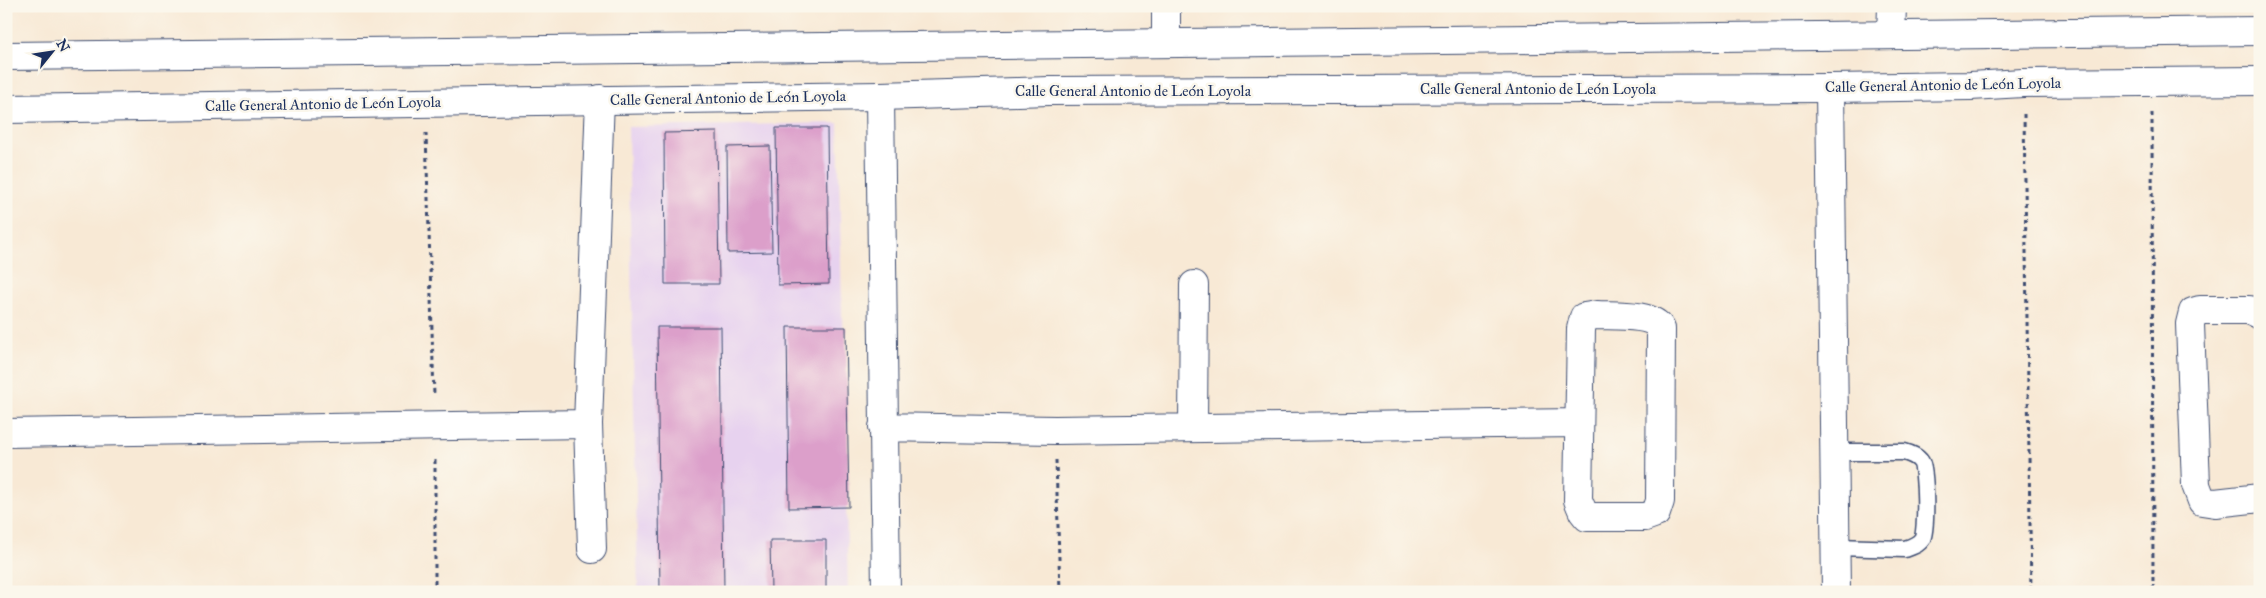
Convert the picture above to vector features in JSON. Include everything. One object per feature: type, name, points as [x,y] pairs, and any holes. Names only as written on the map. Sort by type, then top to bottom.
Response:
[{"type":"street","points":[[1166,6],[1166,43]]},
{"type":"street","points":[[1891,35],[1892,6]]},
{"type":"street","points":[[6,56],[2260,31]]},
{"type":"street","name":"Calle General Antonio de León Loyola","points":[[6,109],[880,96],[1049,91],[1830,88],[1970,86],[2023,83],[2260,81]]},
{"type":"street","points":[[1830,88],[1836,592]]},
{"type":"street","points":[[880,96],[882,427],[886,592]]},
{"type":"street","points":[[592,549],[588,424],[600,99]]},
{"type":"street","points":[[1193,428],[1194,285]]},
{"type":"street","points":[[2260,315],[2249,310],[2200,310],[2193,312],[2190,324],[2196,485],[2198,493],[2202,500],[2208,502],[2260,498]]},
{"type":"street","points":[[1597,315],[1648,318],[1658,324],[1662,336],[1662,356],[1660,501],[1656,512],[1645,518],[1587,517],[1578,500],[1578,423],[1581,329],[1584,318],[1597,315]]},
{"type":"street","points":[[882,427],[1055,430],[1578,423]]},
{"type":"street","points":[[6,433],[588,424]]},
{"type":"lane","points":[[1834,452],[1904,452],[1914,455],[1921,462],[1924,472],[1924,530],[1922,539],[1915,546],[1905,549],[1836,547]]},
{"type":"path","points":[[2152,82],[2153,592]]},
{"type":"path","points":[[2023,83],[2031,592]]},
{"type":"path","points":[[426,103],[435,426],[435,592]]},
{"type":"path","points":[[1055,430],[1060,592]]},
{"type":"shaded area","points":[[838,123],[848,592],[638,592],[628,127]]},
{"type":"building","points":[[776,128],[827,128],[829,284],[778,285]]},
{"type":"building","points":[[717,132],[719,284],[665,284],[664,133]]},
{"type":"building","points":[[770,146],[772,252],[728,253],[727,147]]},
{"type":"building","points":[[657,327],[721,327],[724,592],[660,592]]},
{"type":"building","points":[[787,327],[846,327],[849,507],[789,508]]},
{"type":"building","points":[[770,540],[826,540],[826,592],[771,592]]}]
